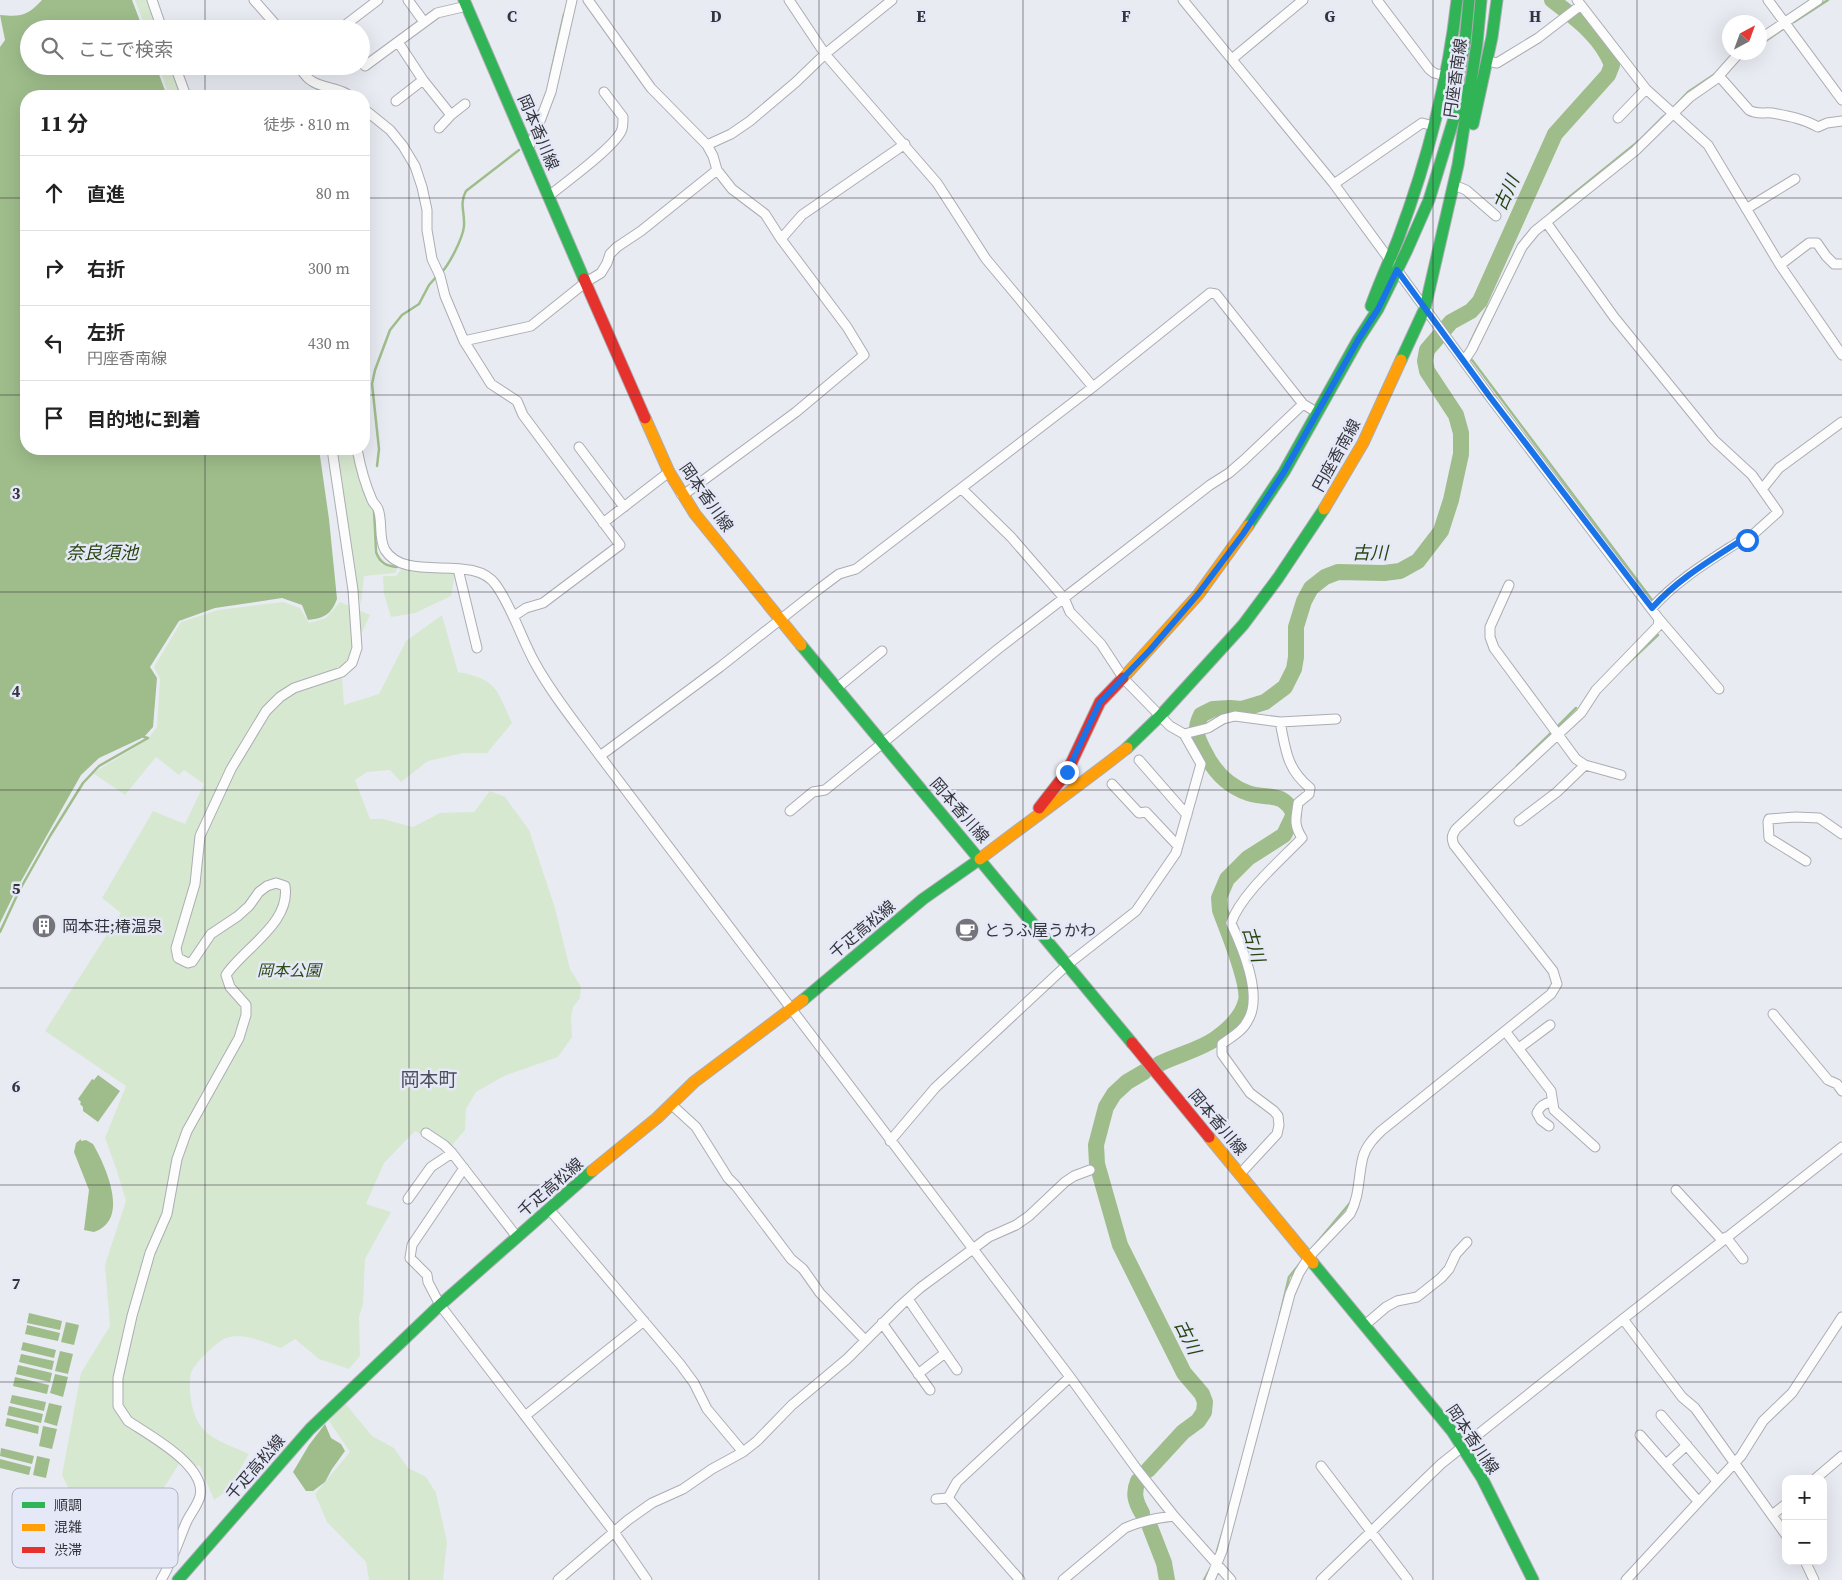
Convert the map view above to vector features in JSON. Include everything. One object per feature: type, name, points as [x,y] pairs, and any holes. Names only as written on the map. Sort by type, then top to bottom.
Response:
[{"type":"main road","points":[[1358,340],[1388,259],[1397,242],[1442,99],[1457,0]]},
{"type":"main road","points":[[1449,138],[1465,42],[1469,0]]},
{"type":"main road","name":"円座香南線","points":[[1029,821],[1067,772],[1100,702],[1124,679],[1198,594],[1243,534],[1284,472],[1358,340],[1378,309],[1429,200],[1449,138],[1465,78],[1481,0]]},
{"type":"main road","name":"円座香南線","points":[[980,859],[1088,779],[1130,745],[1160,716],[1243,625],[1278,578],[1326,507],[1363,443],[1425,308],[1458,165],[1477,43],[1481,0]]},
{"type":"main road","points":[[1458,165],[1468,148],[1487,61],[1497,0]]},
{"type":"main road","name":"岡本香川線","points":[[466,3],[668,472],[681,494],[707,529],[957,834],[980,859],[1436,1410],[1463,1447],[1482,1478],[1533,1580]]},
{"type":"main road","name":"千疋高松線","points":[[178,1580],[310,1429],[440,1305],[602,1162],[672,1104],[694,1082],[792,1010],[923,899],[980,859]]},
{"type":"street","points":[[152,0],[159,20]]},
{"type":"street","points":[[254,0],[272,20]]},
{"type":"street","points":[[352,20],[378,0]]},
{"type":"street","points":[[408,0],[424,22]]},
{"type":"street","points":[[528,146],[532,142],[552,92],[572,0]]},
{"type":"street","points":[[588,0],[651,88],[707,145],[717,170],[732,189],[765,214],[781,239],[847,327],[864,355],[796,412],[681,494]]},
{"type":"street","points":[[789,0],[825,54],[937,183],[986,259],[1093,387]]},
{"type":"street","points":[[707,145],[731,134],[750,121],[796,82],[825,54],[892,0]]},
{"type":"street","points":[[1183,0],[1334,184],[1490,397],[1659,619],[1719,689]]},
{"type":"street","points":[[1232,59],[1303,0]]},
{"type":"street","points":[[1377,0],[1429,68],[1434,73],[1446,76]]},
{"type":"street","points":[[1768,0],[1842,100]]},
{"type":"street","points":[[1767,34],[1818,0]]},
{"type":"street","points":[[370,63],[437,13],[466,3]]},
{"type":"street","points":[[1487,61],[1497,63],[1538,38],[1567,17],[1577,5],[1646,89],[1708,145],[1780,265],[1841,351]]},
{"type":"street","points":[[398,42],[423,80],[451,115]]},
{"type":"street","points":[[1464,360],[1472,349],[1522,246],[1535,231],[1635,151],[1690,97],[1719,76],[1733,60]]},
{"type":"street","points":[[178,75],[184,90]]},
{"type":"street","points":[[305,75],[309,80],[318,84],[343,90]]},
{"type":"street","points":[[1719,76],[1749,110],[1754,113],[1769,112],[1807,121],[1818,127],[1827,122],[1842,121]]},
{"type":"street","points":[[396,101],[423,80]]},
{"type":"street","points":[[1618,118],[1646,89]]},
{"type":"street","points":[[549,196],[589,164],[622,131],[624,118],[604,92]]},
{"type":"street","points":[[439,128],[465,104]]},
{"type":"street","points":[[370,114],[390,130],[404,146],[415,166],[427,210],[427,230],[432,260],[440,276],[445,296],[464,341],[491,384],[517,401],[523,415],[620,545],[543,603],[526,608],[514,616]]},
{"type":"street","points":[[1334,184],[1422,123],[1434,126]]},
{"type":"street","points":[[781,239],[802,215],[905,144]]},
{"type":"street","points":[[464,341],[531,326],[586,282],[601,273],[610,254],[617,247],[641,232],[717,170]]},
{"type":"street","points":[[1746,209],[1795,179]]},
{"type":"street","points":[[1454,185],[1466,190],[1496,216]]},
{"type":"street","points":[[1546,222],[1614,317],[1659,374],[1714,440],[1752,475],[1763,488],[1778,512],[1747,540],[1740,541],[1686,577],[1664,594],[1652,608]]},
{"type":"street","points":[[1780,265],[1808,243],[1817,243],[1834,264],[1842,264]]},
{"type":"street","points":[[600,756],[720,668],[740,650],[839,574],[856,569],[962,489],[1210,293],[1216,294],[1303,404],[1318,413]]},
{"type":"street","points":[[790,811],[813,792],[825,790],[998,648],[1210,485],[1229,473],[1303,404]]},
{"type":"street","points":[[1763,488],[1778,468],[1842,422]]},
{"type":"street","points":[[579,447],[624,507]]},
{"type":"street","points":[[178,1542],[201,1495],[198,1477],[185,1462],[128,1421],[122,1414],[117,1398],[118,1378],[132,1316],[150,1253],[167,1214],[181,1144],[239,1038],[244,1024],[246,1005],[230,987],[226,980],[226,975],[274,923],[285,903],[284,886],[276,882],[259,892],[249,906],[211,934],[192,962],[188,963],[178,958],[176,948],[195,884],[200,836],[230,769],[266,711],[280,697],[294,688],[342,672],[352,664],[357,648],[353,590],[333,455]]},
{"type":"street","points":[[359,455],[372,500],[378,509],[380,534],[385,549],[392,557],[405,564],[458,569],[483,574],[496,585],[514,616],[534,662],[600,756],[1070,1377],[1136,1468],[1174,1516],[1231,1580]]},
{"type":"street","points":[[603,523],[668,472]]},
{"type":"street","points":[[890,1141],[935,1088],[1067,965],[1136,911],[1176,853],[1201,764],[1187,734],[1170,726],[1124,679],[1100,644],[1070,612],[1064,598],[1011,537],[962,489]]},
{"type":"street","points":[[458,569],[477,648]]},
{"type":"street","points":[[1510,585],[1490,627],[1490,637],[1494,648],[1576,759],[1585,765],[1621,775]]},
{"type":"street","points":[[1210,1580],[1222,1551],[1290,1294],[1309,1256],[1350,1214],[1358,1193],[1363,1158],[1374,1138],[1551,994],[1556,984],[1553,970],[1454,845],[1452,835],[1456,829],[1581,712],[1596,690],[1658,626],[1659,619]]},
{"type":"street","points":[[837,688],[882,651]]},
{"type":"street","points":[[1187,734],[1208,728],[1224,719],[1235,716],[1280,722],[1336,718]]},
{"type":"street","points":[[1240,1174],[1277,1134],[1279,1125],[1278,1116],[1274,1111],[1250,1093],[1222,1054],[1222,1044],[1238,1033],[1249,1020],[1254,1000],[1251,978],[1239,939],[1231,923],[1234,915],[1254,889],[1302,838],[1296,827],[1298,803],[1309,794],[1310,788],[1298,778],[1288,759],[1280,722]]},
{"type":"street","points":[[1138,760],[1187,814]]},
{"type":"street","points":[[1520,821],[1557,792],[1585,765]]},
{"type":"street","points":[[1112,784],[1139,813],[1146,812],[1178,846]]},
{"type":"street","points":[[1806,861],[1769,838],[1768,822],[1770,819],[1819,818],[1842,834]]},
{"type":"street","points":[[1774,1014],[1828,1080],[1837,1084],[1842,1091]]},
{"type":"street","points":[[1520,1048],[1550,1025]]},
{"type":"street","points":[[1505,1031],[1520,1048],[1551,1091],[1554,1110],[1558,1116],[1595,1147]]},
{"type":"street","points":[[1549,1126],[1541,1120],[1537,1113],[1539,1108],[1545,1103],[1552,1102]]},
{"type":"street","points":[[672,1104],[696,1128],[728,1178],[791,1258],[803,1269],[820,1293],[865,1340]]},
{"type":"street","points":[[426,1134],[444,1145],[452,1153],[518,1236]]},
{"type":"street","points":[[1321,1580],[1441,1464],[1622,1319],[1842,1147]]},
{"type":"street","points":[[408,1198],[431,1167],[452,1153]]},
{"type":"street","points":[[464,1168],[412,1245],[410,1258],[427,1275],[428,1282],[440,1305],[614,1532],[647,1580]]},
{"type":"street","points":[[558,1580],[614,1532],[652,1503],[683,1490],[712,1469],[743,1452],[757,1441],[792,1405],[847,1359],[908,1299],[946,1267],[989,1237],[1016,1225],[1029,1216],[1065,1182],[1074,1176],[1090,1170]]},
{"type":"street","points":[[1676,1190],[1743,1258]]},
{"type":"street","points":[[549,1209],[680,1364],[694,1383],[707,1409],[743,1452]]},
{"type":"street","points":[[1365,1325],[1386,1306],[1417,1296],[1441,1278],[1449,1269],[1456,1254],[1467,1242]]},
{"type":"street","points":[[908,1299],[958,1370]]},
{"type":"street","points":[[1626,1580],[1741,1456],[1763,1421],[1792,1394],[1842,1317]]},
{"type":"street","points":[[1622,1319],[1682,1397],[1695,1408],[1733,1464],[1782,1530]]},
{"type":"street","points":[[525,1416],[644,1322]]},
{"type":"street","points":[[882,1324],[930,1390]]},
{"type":"street","points":[[918,1374],[946,1353]]},
{"type":"street","points":[[948,1498],[957,1482],[1070,1377]]},
{"type":"street","points":[[1661,1415],[1717,1480]]},
{"type":"street","points":[[1640,1435],[1698,1501]]},
{"type":"street","points":[[1666,1464],[1687,1445]]},
{"type":"street","points":[[1820,1475],[1842,1456]]},
{"type":"street","points":[[1321,1466],[1408,1580]]},
{"type":"street","points":[[936,1499],[948,1498]]},
{"type":"street","points":[[948,1498],[1020,1580]]},
{"type":"street","points":[[1772,1516],[1782,1507]]},
{"type":"street","points":[[1063,1580],[1125,1528],[1136,1523],[1174,1516]]},
{"type":"street","points":[[1807,1565],[1814,1580]]},
{"type":"street","points":[[161,1580],[166,1568]]},
{"type":"green space","points":[[135,0],[148,0],[155,20],[143,20]]},
{"type":"green space","points":[[162,75],[174,75],[179,90],[167,90]]},
{"type":"green space","points":[[337,455],[354,455],[365,493],[373,511],[374,552],[381,564],[397,569],[395,573],[364,576],[361,605],[353,569]]},
{"type":"green space","points":[[402,568],[455,573],[451,596],[415,613],[391,617],[384,594],[383,576],[396,576]]},
{"type":"green space","name":"岡本公園","points":[[283,602],[300,608],[309,623],[326,618],[340,602],[370,615],[342,677],[344,705],[379,694],[406,641],[442,615],[458,672],[481,678],[494,688],[499,694],[512,723],[487,753],[463,753],[428,761],[401,782],[390,770],[367,772],[355,780],[370,819],[383,819],[413,827],[440,813],[474,812],[490,791],[505,797],[529,830],[555,908],[570,969],[581,987],[580,998],[573,1007],[571,1018],[572,1037],[558,1057],[504,1076],[476,1092],[466,1109],[465,1130],[448,1150],[415,1131],[384,1163],[366,1204],[391,1212],[365,1259],[363,1304],[359,1317],[360,1356],[349,1369],[319,1359],[295,1339],[281,1348],[253,1338],[240,1336],[233,1336],[222,1340],[211,1348],[196,1364],[191,1373],[190,1384],[192,1405],[198,1422],[207,1433],[249,1454],[228,1490],[214,1500],[200,1466],[179,1464],[164,1488],[68,1488],[62,1475],[81,1373],[110,1326],[105,1265],[126,1201],[105,1138],[126,1086],[45,1031],[121,913],[102,898],[153,811],[185,824],[204,784],[184,770],[179,775],[156,757],[125,795],[93,773],[147,740],[157,727],[160,679],[154,667],[181,622],[218,610]]},
{"type":"green space","points":[[344,1402],[372,1436],[394,1448],[408,1468],[426,1477],[436,1493],[447,1542],[443,1580],[369,1580],[366,1562],[327,1522],[315,1494],[350,1452],[329,1421]]},
{"type":"water","name":"奈良須池","points":[[42,0],[132,0],[140,20],[20,20],[20,75],[159,75],[165,90],[20,90],[20,455],[320,455],[329,519],[337,599],[332,609],[326,615],[308,620],[302,605],[282,598],[215,608],[179,621],[150,667],[157,678],[153,727],[144,737],[99,758],[81,775],[16,890],[0,923],[0,47],[5,40],[0,15],[19,15],[32,9]]},
{"type":"water","points":[[98,1075],[120,1091],[98,1122],[83,1111],[81,1102],[78,1099],[92,1079],[94,1080]]},
{"type":"water","points":[[81,1139],[81,1141],[86,1140],[93,1144],[112,1191],[113,1204],[111,1216],[105,1226],[94,1232],[84,1230],[89,1190],[74,1152],[76,1143]]},
{"type":"water","points":[[29,1313],[62,1321],[60,1330],[27,1323]]},
{"type":"water","points":[[66,1322],[79,1325],[74,1345],[61,1342]]},
{"type":"water","points":[[27,1325],[60,1333],[58,1341],[25,1334]]},
{"type":"water","points":[[23,1342],[56,1350],[54,1358],[21,1350]]},
{"type":"water","points":[[60,1351],[73,1354],[68,1374],[55,1371]]},
{"type":"water","points":[[21,1354],[54,1361],[52,1370],[19,1362]]},
{"type":"water","points":[[18,1365],[52,1373],[50,1382],[16,1374]]},
{"type":"water","points":[[55,1374],[68,1377],[63,1397],[50,1393]]},
{"type":"water","points":[[15,1377],[49,1385],[47,1394],[13,1386]]},
{"type":"water","points":[[12,1395],[46,1402],[44,1411],[10,1403]]},
{"type":"water","points":[[49,1403],[62,1406],[57,1426],[44,1422]]},
{"type":"water","points":[[9,1406],[43,1414],[41,1423],[7,1415]]},
{"type":"water","points":[[7,1418],[39,1426],[38,1434],[5,1426]]},
{"type":"water","points":[[325,1424],[331,1438],[341,1444],[345,1451],[325,1482],[313,1491],[306,1491],[293,1472],[309,1445]]},
{"type":"water","points":[[43,1426],[57,1429],[52,1449],[39,1446]]},
{"type":"water","points":[[1,1448],[34,1456],[32,1464],[0,1456]]},
{"type":"water","points":[[37,1456],[50,1459],[46,1478],[33,1475]]},
{"type":"water","points":[[0,1459],[31,1467],[29,1475],[0,1468]]},
{"type":"waterway","name":"古川","points":[[1159,1064],[1215,1039],[1238,1018],[1244,1007],[1246,1001],[1245,982],[1220,910],[1219,898],[1227,879],[1248,858],[1284,835],[1294,814],[1289,806],[1280,799],[1248,793],[1228,782],[1212,765],[1199,741],[1197,733],[1199,720],[1201,715],[1213,709],[1242,709],[1265,702],[1285,687],[1294,669],[1296,627],[1304,601],[1311,588],[1325,577],[1338,572],[1384,573],[1400,571],[1418,561],[1441,531],[1451,500],[1461,454],[1461,433],[1456,415],[1427,371],[1425,361],[1427,350],[1451,322],[1471,311],[1480,301],[1555,134],[1608,75],[1612,65],[1594,36],[1552,0]]},
{"type":"waterway","points":[[1794,22],[1828,0]]},
{"type":"waterway","points":[[550,77],[564,14]]},
{"type":"waterway","points":[[1767,40],[1783,29]]},
{"type":"waterway","points":[[1674,107],[1688,92],[1715,74]]},
{"type":"waterway","points":[[530,134],[539,110]]},
{"type":"waterway","points":[[1552,211],[1640,140],[1664,116]]},
{"type":"waterway","points":[[441,273],[455,251],[463,231],[463,204],[466,191],[519,150]]},
{"type":"waterway","points":[[377,466],[379,449],[372,384],[375,370],[390,330],[402,315],[419,304],[429,285],[437,276]]},
{"type":"waterway","points":[[1470,343],[1488,306]]},
{"type":"waterway","points":[[1472,360],[1652,600]]},
{"type":"waterway","points":[[374,510],[376,552],[379,559],[384,563],[397,567]]},
{"type":"waterway","points":[[1626,665],[1658,635]]},
{"type":"waterway","points":[[1558,726],[1576,708]]},
{"type":"waterway","points":[[1517,766],[1552,732]]},
{"type":"waterway","points":[[0,932],[19,891],[83,783],[99,766],[148,738],[144,737]]},
{"type":"waterway","name":"古川","points":[[1144,1072],[1127,1082],[1114,1094],[1106,1107],[1096,1145],[1097,1164],[1120,1245],[1184,1373],[1202,1394],[1205,1402],[1204,1412],[1198,1421],[1183,1432],[1148,1470]]},
{"type":"waterway","points":[[1315,1245],[1350,1203]]},
{"type":"waterway","points":[[1280,1315],[1289,1277],[1302,1261]]},
{"type":"waterway","name":"古川","points":[[1138,1481],[1136,1497],[1142,1513]]},
{"type":"waterway","name":"古川","points":[[1150,1527],[1164,1563],[1167,1580]]},
{"type":"waterway","points":[[1217,1551],[1223,1531]]},
{"type":"waterway","points":[[1204,1580],[1210,1569]]},
{"type":"traffic: fast","points":[[464,0],[584,279]]},
{"type":"traffic: fast","points":[[1371,306],[1398,239],[1427,151],[1448,61],[1457,0]]},
{"type":"traffic: fast","points":[[1455,97],[1465,42],[1469,0]]},
{"type":"traffic: fast","points":[[1401,360],[1425,308],[1458,165],[1477,43],[1481,0]]},
{"type":"traffic: fast","points":[[1473,124],[1492,37],[1497,0]]},
{"type":"traffic: fast","points":[[1248,526],[1284,472],[1358,340],[1378,309],[1429,200],[1463,89]]},
{"type":"traffic: fast","points":[[1127,748],[1160,716],[1243,625],[1278,578],[1324,509]]},
{"type":"traffic: fast","points":[[801,645],[1132,1043]]},
{"type":"traffic: fast","points":[[803,1000],[923,899],[980,859]]},
{"type":"traffic: fast","points":[[178,1580],[310,1429],[440,1305],[592,1171]]},
{"type":"traffic: fast","points":[[1313,1263],[1452,1431],[1482,1478],[1533,1580]]},
{"type":"traffic: slow","points":[[1324,509],[1363,443],[1401,360]]},
{"type":"traffic: slow","points":[[645,418],[669,472],[695,514],[801,645]]},
{"type":"traffic: slow","points":[[1123,678],[1198,595],[1248,526]]},
{"type":"traffic: slow","points":[[980,859],[1127,748]]},
{"type":"traffic: slow","points":[[592,1171],[657,1118],[694,1082],[803,1000]]},
{"type":"traffic: slow","points":[[1209,1137],[1313,1263]]},
{"type":"traffic: jam","points":[[584,279],[645,418]]},
{"type":"traffic: jam","points":[[1039,808],[1067,772],[1100,702],[1123,678]]},
{"type":"traffic: jam","points":[[1132,1043],[1209,1137]]},
{"type":"place","name":"岡本荘;椿温泉","points":[[44,926]]},
{"type":"place","name":"とうふ屋うかわ","points":[[967,930]]},
{"type":"district","name":"岡本町","points":[[429,1079]]},
{"type":"route","points":[[1067,772],[1100,702],[1124,679],[1198,594],[1243,534],[1284,472],[1358,340],[1378,309],[1397,270],[1490,397],[1652,608],[1664,594],[1686,577],[1740,541],[1747,540]]}]
